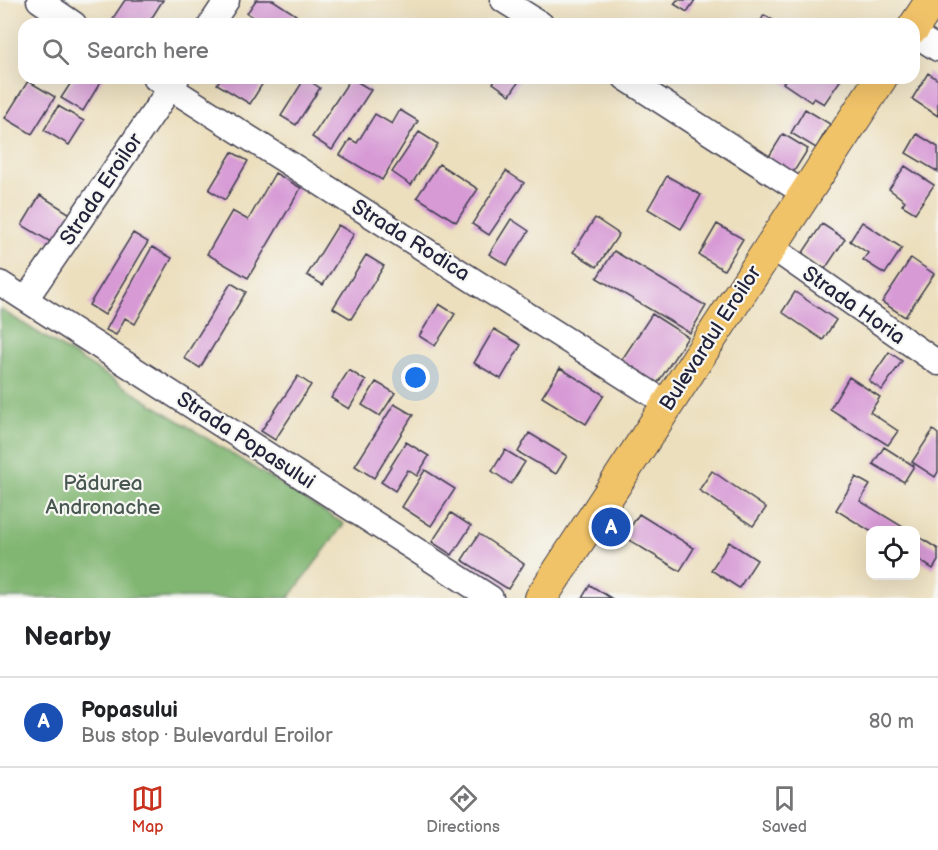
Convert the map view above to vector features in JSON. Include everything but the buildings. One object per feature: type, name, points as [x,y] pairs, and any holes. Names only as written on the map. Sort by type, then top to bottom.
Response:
[{"type":"main road","points":[[920,18],[932,0]]},
{"type":"main road","name":"Bulevardul Eroilor","points":[[541,598],[876,84]]},
{"type":"street","points":[[39,0],[65,18]]},
{"type":"street","points":[[215,18],[226,0]]},
{"type":"street","points":[[503,0],[532,18]]},
{"type":"street","points":[[920,38],[938,49]]},
{"type":"street","name":"Strada Eroilor","points":[[26,299],[165,84]]},
{"type":"street","name":"Strada Rodica","points":[[172,84],[666,403]]},
{"type":"street","points":[[634,84],[805,194]]},
{"type":"street","name":"Strada Horia","points":[[770,246],[938,363]]},
{"type":"street","name":"Strada Popasului","points":[[0,283],[491,598]]},
{"type":"green space","name":"Pădurea Andronache","points":[[0,309],[344,524],[289,598],[0,598]]},
{"type":"place","name":"Popasului","points":[[611,527]]}]
